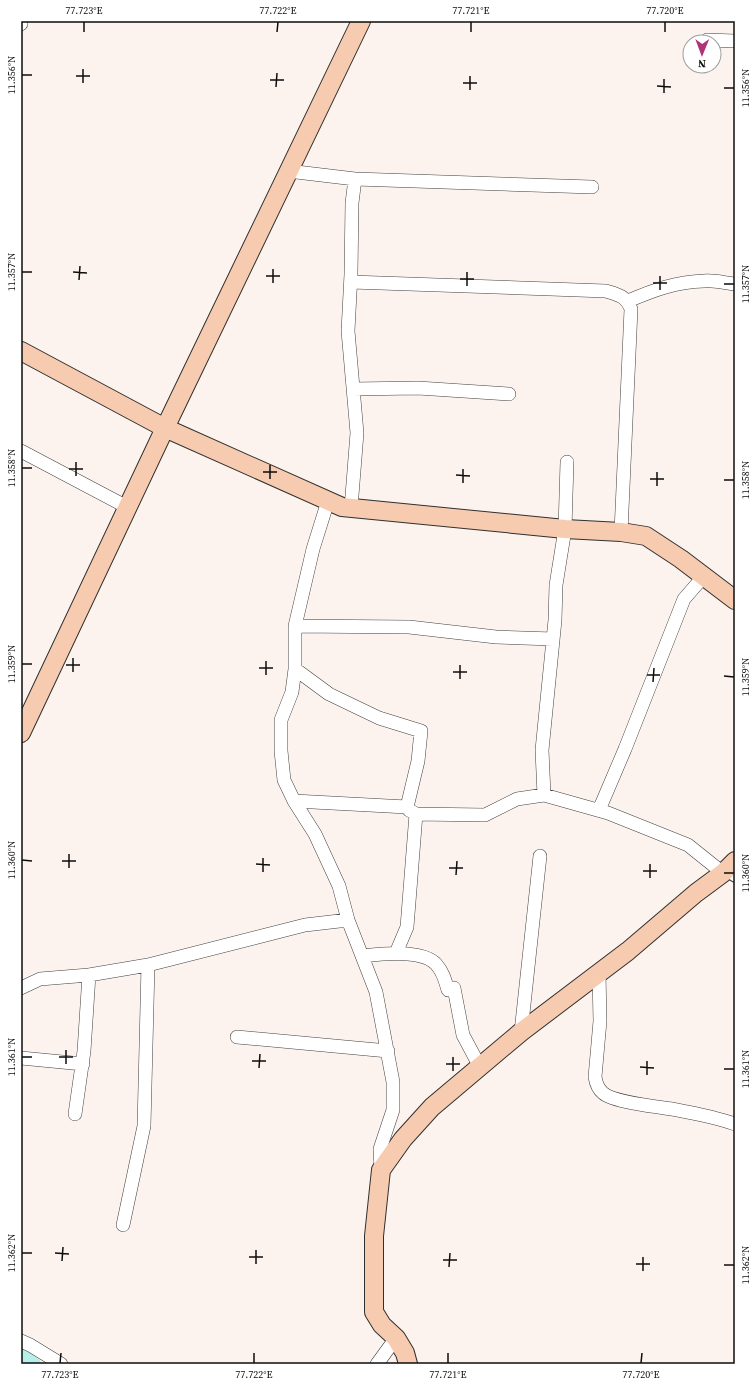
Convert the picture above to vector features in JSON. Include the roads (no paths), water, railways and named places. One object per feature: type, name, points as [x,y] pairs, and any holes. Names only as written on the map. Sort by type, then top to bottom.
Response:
[{"type":"street","points":[[21,733],[127,507],[360,21]]},
{"type":"street","points":[[722,41],[735,41]]},
{"type":"street","points":[[288,171],[355,179],[592,187]]},
{"type":"street","points":[[351,508],[357,433],[348,331],[351,282],[352,203],[355,179]]},
{"type":"street","points":[[628,301],[663,287],[685,283],[705,281],[735,284]]},
{"type":"street","points":[[351,282],[606,291],[619,294],[628,301],[631,310],[621,532]]},
{"type":"street","points":[[21,351],[165,428],[342,507],[621,532],[646,536],[681,559],[735,600]]},
{"type":"street","points":[[353,389],[418,388],[509,394]]},
{"type":"street","points":[[21,451],[127,507]]},
{"type":"street","points":[[544,795],[542,750],[553,639],[556,585],[565,528],[567,462]]},
{"type":"street","points":[[328,501],[313,549],[295,626],[295,669],[292,692],[281,720],[281,751],[284,780],[294,801],[314,834],[339,886],[348,920],[376,992],[393,1082],[393,1110],[380,1149],[381,1170],[374,1236],[374,1312],[403,1352],[377,1364]]},
{"type":"street","points":[[599,810],[626,749],[684,599],[704,576]]},
{"type":"street","points":[[295,626],[409,627],[496,637],[553,639]]},
{"type":"street","points":[[295,669],[329,694],[379,718],[421,731],[412,810],[407,927],[396,953]]},
{"type":"street","points":[[294,801],[485,815],[517,799],[544,795],[608,813],[688,845],[731,871],[696,893],[628,951],[521,1032],[432,1107],[403,1139],[381,1170]]},
{"type":"street","points":[[521,1032],[540,856]]},
{"type":"street","points":[[21,988],[40,979],[89,975],[148,965],[305,925],[348,920]]},
{"type":"street","points":[[362,956],[396,953],[417,956],[435,963],[443,973],[451,989],[463,1036],[480,1067]]},
{"type":"street","points":[[123,1225],[144,1126],[148,965]]},
{"type":"street","points":[[600,973],[600,1021],[595,1077],[597,1085],[603,1094],[614,1098],[735,1124]]},
{"type":"street","points":[[75,1114],[83,1064],[89,975]]},
{"type":"street","points":[[237,1037],[388,1051]]},
{"type":"street","points":[[21,1058],[83,1064]]},
{"type":"street","points":[[21,1341],[61,1364]]},
{"type":"waterway","points":[[21,1353],[35,1364]]}]
